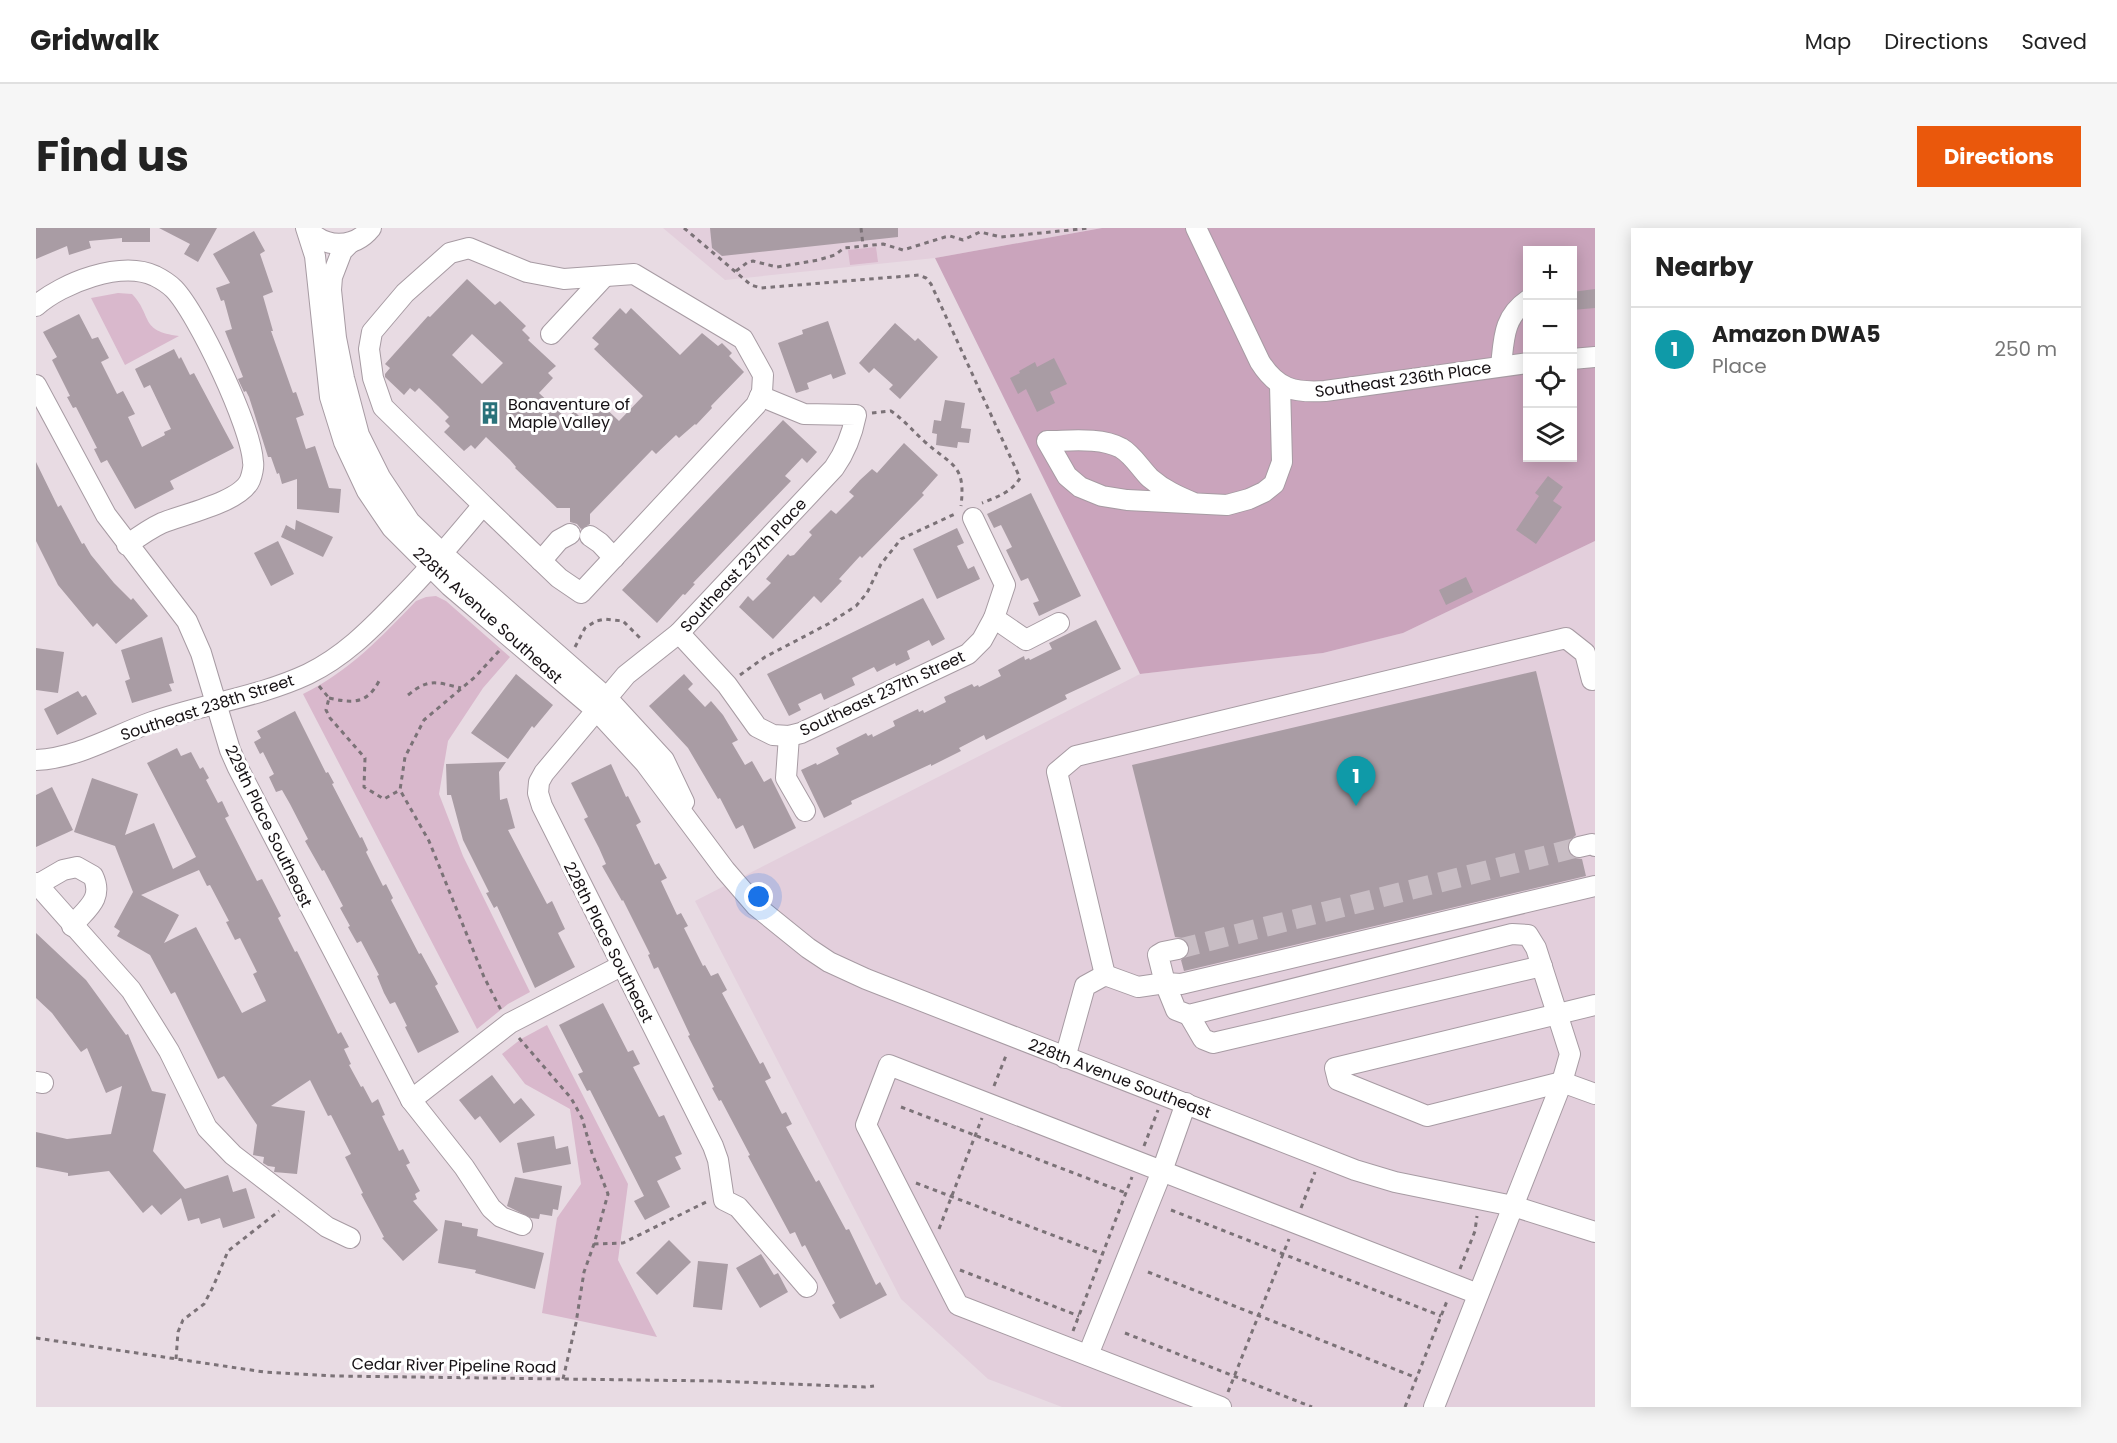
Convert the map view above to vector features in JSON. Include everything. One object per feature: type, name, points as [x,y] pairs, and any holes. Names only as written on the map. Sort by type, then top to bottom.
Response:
[{"type":"street","points":[[307,228],[324,241],[341,244],[367,233]]},
{"type":"street","name":"228th Avenue Southeast","points":[[307,228],[315,256],[330,397],[344,442],[367,491],[392,528],[566,663],[602,705],[725,870],[756,906],[807,948],[849,972],[1013,1038],[1322,1156],[1395,1182],[1513,1206],[1595,1233]]},
{"type":"street","points":[[1194,503],[1168,493],[1120,448],[1104,443],[1084,441],[1047,441],[1067,476],[1080,487],[1102,496],[1127,500],[1227,505],[1264,492],[1274,483],[1282,462],[1280,385],[1268,375],[1260,362],[1196,228]]},
{"type":"street","name":"228th Avenue Southeast","points":[[367,233],[342,251],[337,261],[331,290],[336,338],[359,435],[380,477],[437,561],[450,586],[511,637],[602,705]]},
{"type":"street","points":[[469,248],[527,272],[564,279],[634,274],[743,339],[763,375],[760,396],[756,405],[581,593],[559,578],[383,407],[373,378],[369,349],[372,333],[405,294],[450,253],[469,248]]},
{"type":"street","points":[[36,306],[59,290],[89,278],[115,272],[143,272],[155,277],[173,288],[193,315],[236,402],[254,462],[250,480],[243,491],[161,524],[127,545]]},
{"type":"street","points":[[551,334],[604,277]]},
{"type":"street","points":[[1501,366],[1504,330],[1516,309],[1523,303]]},
{"type":"street","points":[[1577,359],[1595,357]]},
{"type":"street","name":"Southeast 236th Place","points":[[1280,385],[1307,393],[1523,363]]},
{"type":"street","name":"229th Place Southeast","points":[[36,385],[106,515],[186,621],[201,653],[230,750],[238,768],[411,1100],[464,1167],[496,1214],[522,1225]]},
{"type":"street","points":[[760,396],[804,414],[856,415]]},
{"type":"street","name":"Southeast 237th Place","points":[[602,705],[626,675],[679,633],[834,468],[851,437],[856,415]]},
{"type":"street","name":"Southeast 238th Street","points":[[36,760],[64,757],[88,750],[106,740],[153,722],[289,682],[331,661],[361,639],[437,561],[483,505]]},
{"type":"street","name":"Southeast 237th Street","points":[[789,736],[801,733],[968,654],[982,640],[994,618],[1005,585],[976,511]]},
{"type":"street","points":[[541,561],[559,540],[570,534]]},
{"type":"street","points":[[590,536],[614,558]]},
{"type":"street","points":[[994,618],[1026,640],[1059,623]]},
{"type":"street","points":[[679,633],[727,685],[757,727],[773,735],[789,736],[786,778],[805,811]]},
{"type":"street","points":[[1105,975],[1057,772],[1076,756],[1566,638],[1585,653],[1594,683]]},
{"type":"street","name":"228th Place Southeast","points":[[602,705],[548,767],[539,782],[538,793],[542,806],[621,966],[713,1146],[718,1160],[724,1200]]},
{"type":"street","points":[[72,926],[96,899],[98,891],[93,876],[78,867],[63,870],[37,884],[72,926],[131,990],[169,1051],[207,1128],[233,1155],[327,1227],[350,1238]]},
{"type":"street","points":[[1065,1058],[1085,986],[1105,975],[1138,987],[1165,983],[1181,984],[1595,886]]},
{"type":"street","points":[[1178,949],[1158,955],[1165,983],[1176,1010],[1189,1015],[1512,934],[1528,935],[1536,948],[1570,1054],[1562,1082],[1434,1407]]},
{"type":"street","points":[[411,1100],[510,1023],[621,966]]},
{"type":"street","points":[[1189,1015],[1203,1039],[1214,1043],[1542,966]]},
{"type":"street","points":[[1595,1005],[1335,1068],[1338,1080],[1426,1116],[1562,1082],[1595,1094]]},
{"type":"street","points":[[1224,1402],[1088,1355],[958,1305],[866,1125],[889,1065],[1478,1294]]},
{"type":"street","points":[[1088,1355],[1162,1171],[1186,1103]]},
{"type":"street","points":[[724,1200],[738,1207],[807,1287]]},
{"type":"path","points":[[684,228],[751,285],[761,288],[919,275],[926,278],[931,284],[1020,477],[1006,493],[976,511]]},
{"type":"path","points":[[861,228],[863,245]]},
{"type":"path","points":[[736,271],[747,262],[764,263],[777,267],[818,260],[835,255],[844,248],[863,245],[883,244],[903,250],[950,236],[963,240],[980,232],[1001,237],[1090,228]]},
{"type":"path","points":[[727,685],[765,657],[828,624],[856,606],[867,592],[881,564],[900,539],[961,512],[964,486],[952,462],[927,444],[904,420],[891,411],[856,415]]},
{"type":"path","points":[[566,663],[585,628],[604,619],[615,619],[628,624],[653,652]]},
{"type":"path","points":[[511,637],[475,678],[424,720],[405,757],[400,790],[429,841],[484,977],[499,1007],[519,1037],[571,1098],[582,1118],[592,1153],[608,1194],[584,1272],[576,1323],[563,1379]]},
{"type":"path","points":[[309,673],[329,698],[354,702],[360,701],[376,687],[379,681]]},
{"type":"path","points":[[408,695],[420,685],[430,682],[461,688]]},
{"type":"path","points":[[329,698],[326,710],[330,718],[365,758],[364,787],[384,799],[400,790]]},
{"type":"path","points":[[938,1231],[1013,1038]]},
{"type":"path","points":[[1067,1347],[1164,1095]]},
{"type":"path","points":[[901,1107],[1126,1193]]},
{"type":"path","points":[[1224,1402],[1322,1156]]},
{"type":"path","points":[[916,1183],[1102,1255]]},
{"type":"path","points":[[176,1359],[178,1332],[183,1320],[204,1305],[228,1251],[292,1200]]},
{"type":"path","points":[[594,1244],[623,1243],[709,1200],[724,1200]]},
{"type":"path","points":[[1405,1407],[1475,1231],[1480,1200]]},
{"type":"path","points":[[1171,1210],[1441,1316]]},
{"type":"path","points":[[959,1270],[1079,1316]]},
{"type":"path","points":[[1148,1272],[1417,1378]]},
{"type":"path","points":[[1125,1334],[1312,1407]]},
{"type":"path","name":"Cedar River Pipeline Road","points":[[36,1338],[264,1372],[316,1375],[874,1386]]},
{"type":"shaded area","points":[[663,228],[1102,228],[935,258],[725,280]]},
{"type":"shaded area","points":[[1102,228],[1595,228],[1595,541],[1403,633],[1323,653],[1140,674],[935,258]]},
{"type":"shaded area","points":[[876,247],[878,262],[850,265],[848,250]]},
{"type":"shaded area","points":[[118,293],[132,294],[152,326],[166,334],[179,336],[125,365],[91,298]]},
{"type":"shaded area","points":[[1595,541],[1595,1407],[1062,1407],[988,1379],[901,1299],[695,901],[1140,674],[1323,653],[1403,633]]},
{"type":"shaded area","points":[[436,596],[446,601],[510,657],[483,688],[448,741],[439,794],[463,856],[530,992],[508,1004],[477,1029],[303,694],[350,664],[416,601]]},
{"type":"shaded area","points":[[547,1025],[628,1184],[618,1260],[657,1337],[542,1313],[557,1218],[581,1184],[570,1109],[525,1084],[502,1054],[521,1039]]},
{"type":"building","points":[[36,228],[150,228],[150,242],[122,242],[122,238],[89,241],[91,248],[69,255],[67,246],[36,259]]},
{"type":"building","points":[[159,228],[217,228],[198,262],[184,254],[190,244]]},
{"type":"building","points":[[710,228],[898,228],[898,237],[722,256],[712,248]]},
{"type":"building","points":[[254,231],[265,251],[260,254],[273,292],[263,296],[273,331],[271,331],[293,393],[296,392],[304,415],[296,418],[306,449],[315,446],[329,488],[341,489],[339,513],[297,509],[297,479],[282,484],[271,457],[268,457],[249,397],[238,379],[243,377],[225,331],[232,329],[224,300],[221,301],[216,288],[230,283],[213,254]]},
{"type":"building","name":"Bonaventure of Maple Valley","points":[[467,279],[495,305],[500,301],[526,326],[522,330],[530,338],[528,340],[556,366],[548,373],[553,378],[539,393],[567,419],[574,411],[581,418],[598,401],[619,421],[643,396],[594,349],[599,344],[592,338],[620,308],[626,314],[631,308],[680,355],[702,333],[718,346],[722,343],[732,353],[729,356],[744,372],[696,425],[679,438],[676,435],[656,454],[652,450],[590,514],[590,524],[581,529],[577,524],[570,522],[570,508],[557,508],[486,437],[475,449],[471,445],[464,451],[444,432],[450,426],[445,421],[449,417],[419,388],[415,392],[410,388],[404,395],[385,377],[390,368],[385,364],[428,316],[430,317]],"holes":[[[472,334],[503,363],[482,384],[452,355]]]},
{"type":"building","points":[[1595,289],[1595,308],[1577,310],[1577,291]]},
{"type":"building","points":[[79,314],[92,339],[98,337],[109,358],[101,362],[117,394],[123,391],[135,414],[128,417],[142,447],[165,435],[164,432],[171,429],[150,385],[144,388],[135,369],[174,349],[190,375],[194,373],[234,448],[170,481],[174,489],[135,509],[107,460],[101,463],[94,449],[97,448],[76,407],[73,408],[67,397],[70,396],[52,360],[57,357],[43,332]]},
{"type":"building","points":[[828,321],[846,374],[833,379],[831,374],[807,383],[809,389],[796,393],[778,343],[803,334],[802,330]]},
{"type":"building","points":[[895,323],[915,341],[918,338],[938,357],[900,399],[889,389],[893,385],[874,368],[869,373],[859,363]]},
{"type":"building","points":[[1054,358],[1067,384],[1050,392],[1055,403],[1037,412],[1026,389],[1018,394],[1010,378],[1035,362],[1037,367]]},
{"type":"building","points":[[945,400],[965,403],[961,428],[971,429],[969,443],[958,442],[957,448],[936,445],[937,434],[932,433],[934,420],[941,421]]},
{"type":"building","points":[[783,420],[817,452],[807,463],[802,458],[785,476],[791,481],[657,623],[622,590]]},
{"type":"building","points":[[904,443],[938,475],[922,493],[924,495],[862,558],[860,556],[839,579],[842,581],[821,603],[814,596],[773,639],[739,607],[748,596],[753,601],[771,583],[766,579],[788,554],[794,555],[812,535],[809,532],[831,510],[836,514],[854,496],[849,492],[860,480],[872,469],[877,473]]},
{"type":"building","points":[[36,462],[58,507],[61,505],[82,544],[84,543],[114,583],[131,600],[133,598],[148,616],[116,644],[97,623],[93,627],[58,585],[36,541]]},
{"type":"building","points":[[1548,476],[1563,487],[1553,501],[1562,507],[1536,544],[1516,530],[1539,496],[1535,493]]},
{"type":"building","points":[[1031,493],[1081,596],[1039,616],[1033,603],[1039,601],[1028,578],[1021,581],[1006,550],[1012,547],[1001,525],[994,528],[987,514]]},
{"type":"building","points":[[296,520],[333,537],[323,557],[281,537],[286,525],[295,530]]},
{"type":"building","points":[[957,528],[964,543],[957,546],[968,569],[974,566],[980,579],[937,599],[913,549]]},
{"type":"building","points":[[278,541],[294,574],[271,586],[254,553]]},
{"type":"building","points":[[1466,577],[1473,592],[1446,605],[1439,590]]},
{"type":"building","points":[[923,598],[945,639],[932,646],[929,640],[907,651],[910,659],[896,666],[895,663],[877,672],[874,667],[852,678],[855,685],[824,700],[821,693],[798,704],[801,710],[789,716],[767,674]]},
{"type":"building","points":[[1096,620],[1121,669],[1065,695],[1067,699],[986,740],[984,735],[959,748],[961,751],[931,766],[931,764],[851,801],[852,804],[824,818],[801,770],[839,754],[836,748],[866,733],[868,736],[872,734],[873,737],[895,726],[893,721],[918,709],[919,712],[923,710],[924,713],[946,702],[944,697],[972,684],[974,687],[978,685],[979,687],[1001,676],[998,670],[1024,656],[1025,660],[1029,658],[1030,660],[1052,649],[1049,643]]},
{"type":"building","points":[[162,637],[174,683],[169,684],[172,691],[132,703],[125,681],[130,679],[121,650]]},
{"type":"building","points":[[36,648],[64,652],[58,693],[36,690]]},
{"type":"building","points":[[1536,671],[1576,835],[1568,843],[1568,850],[1575,858],[1582,859],[1586,876],[1184,971],[1181,960],[1189,953],[1190,946],[1182,938],[1175,937],[1132,765]]},
{"type":"building","points":[[516,674],[553,705],[534,728],[532,726],[508,759],[471,733]]},
{"type":"building","points":[[684,674],[693,684],[688,689],[705,707],[711,701],[723,715],[738,740],[732,743],[745,765],[752,761],[764,782],[771,778],[796,828],[754,849],[743,825],[736,829],[720,798],[718,799],[688,748],[649,706]]},
{"type":"building","points":[[78,691],[82,697],[86,695],[97,714],[57,735],[44,709]]},
{"type":"building","points":[[295,711],[326,773],[328,772],[334,783],[332,784],[360,838],[362,837],[368,850],[366,852],[383,886],[386,884],[393,898],[391,900],[419,954],[421,953],[438,984],[435,986],[459,1032],[418,1053],[395,1002],[390,1004],[377,976],[379,975],[361,941],[357,943],[348,927],[350,926],[340,908],[343,906],[305,841],[308,839],[290,804],[282,790],[276,792],[269,777],[274,774],[263,752],[260,754],[254,742],[261,738],[257,731]]},
{"type":"building","points":[[177,748],[181,756],[191,752],[200,769],[203,767],[209,778],[206,780],[218,803],[222,801],[229,816],[225,818],[257,881],[262,879],[281,916],[278,918],[295,952],[297,951],[338,1034],[341,1032],[349,1047],[344,1049],[351,1064],[349,1065],[372,1103],[378,1099],[385,1115],[382,1116],[399,1151],[403,1149],[410,1163],[406,1165],[420,1191],[415,1194],[417,1199],[413,1201],[438,1230],[403,1261],[382,1238],[384,1237],[361,1194],[363,1193],[345,1157],[351,1154],[310,1080],[271,1106],[305,1111],[297,1174],[274,1172],[275,1167],[263,1163],[264,1157],[253,1155],[257,1125],[224,1076],[218,1079],[175,992],[171,994],[150,955],[117,936],[120,931],[114,927],[133,892],[115,846],[74,832],[92,778],[138,794],[125,835],[154,823],[173,869],[196,857],[147,763]],"holes":[[[199,870],[207,886],[210,885],[229,921],[226,922],[235,940],[240,938],[257,972],[253,974],[266,1001],[242,1013],[196,927],[164,943],[179,915],[141,895]]]},
{"type":"building","points":[[506,762],[499,772],[500,800],[507,798],[515,828],[508,830],[547,904],[552,901],[565,929],[558,933],[575,967],[535,988],[497,906],[494,908],[486,893],[489,892],[463,840],[451,795],[447,795],[446,764]]},
{"type":"building","points":[[611,764],[626,797],[628,796],[641,822],[636,825],[655,865],[659,863],[667,878],[661,881],[677,915],[681,913],[688,926],[684,928],[703,966],[705,965],[711,976],[718,973],[727,990],[722,993],[760,1064],[763,1062],[771,1078],[765,1081],[782,1114],[786,1112],[792,1124],[786,1127],[816,1182],[819,1180],[846,1230],[849,1229],[876,1285],[880,1282],[887,1295],[840,1319],[832,1305],[835,1303],[805,1245],[802,1247],[795,1232],[790,1234],[721,1100],[719,1101],[712,1088],[714,1087],[688,1036],[690,1035],[658,967],[654,969],[648,955],[650,954],[623,900],[602,866],[606,864],[584,819],[588,817],[571,783]]},
{"type":"building","points":[[52,787],[73,830],[36,847],[36,795]]},
{"type":"building","points":[[36,933],[86,980],[126,1035],[128,1034],[152,1091],[166,1094],[153,1151],[185,1189],[228,1175],[233,1192],[246,1188],[255,1218],[223,1228],[220,1218],[201,1224],[199,1218],[188,1221],[181,1198],[161,1215],[152,1205],[143,1213],[109,1171],[68,1176],[68,1173],[36,1167],[36,1132],[67,1139],[111,1134],[122,1086],[106,1093],[87,1048],[81,1052],[52,1013],[36,998]]},
{"type":"building","points":[[603,1003],[628,1052],[633,1050],[640,1064],[633,1067],[659,1117],[664,1115],[682,1154],[675,1157],[681,1169],[657,1181],[670,1207],[645,1220],[634,1201],[644,1196],[590,1090],[587,1091],[578,1074],[583,1072],[559,1025]]},
{"type":"building","points":[[492,1075],[514,1104],[521,1098],[535,1115],[500,1143],[480,1116],[475,1120],[459,1100]]},
{"type":"building","points":[[554,1136],[556,1149],[568,1146],[571,1164],[523,1173],[517,1143]]},
{"type":"building","points":[[515,1177],[562,1186],[558,1210],[553,1209],[552,1216],[540,1214],[539,1219],[531,1218],[507,1206]]},
{"type":"building","points":[[445,1220],[478,1229],[477,1236],[544,1253],[535,1289],[475,1273],[476,1270],[438,1263]]},
{"type":"building","points":[[669,1240],[691,1262],[657,1295],[636,1273]]},
{"type":"building","points":[[761,1254],[774,1275],[778,1273],[788,1292],[760,1308],[736,1268]]},
{"type":"building","points":[[698,1261],[728,1264],[722,1310],[693,1307]]},
{"type":"tunnel","points":[[1178,949],[1579,847]]},
{"type":"place","name":"Bonaventure of Maple Valley","points":[[490,413]]},
{"type":"place","name":"Amazon DWA5","points":[[1356,806]]}]
